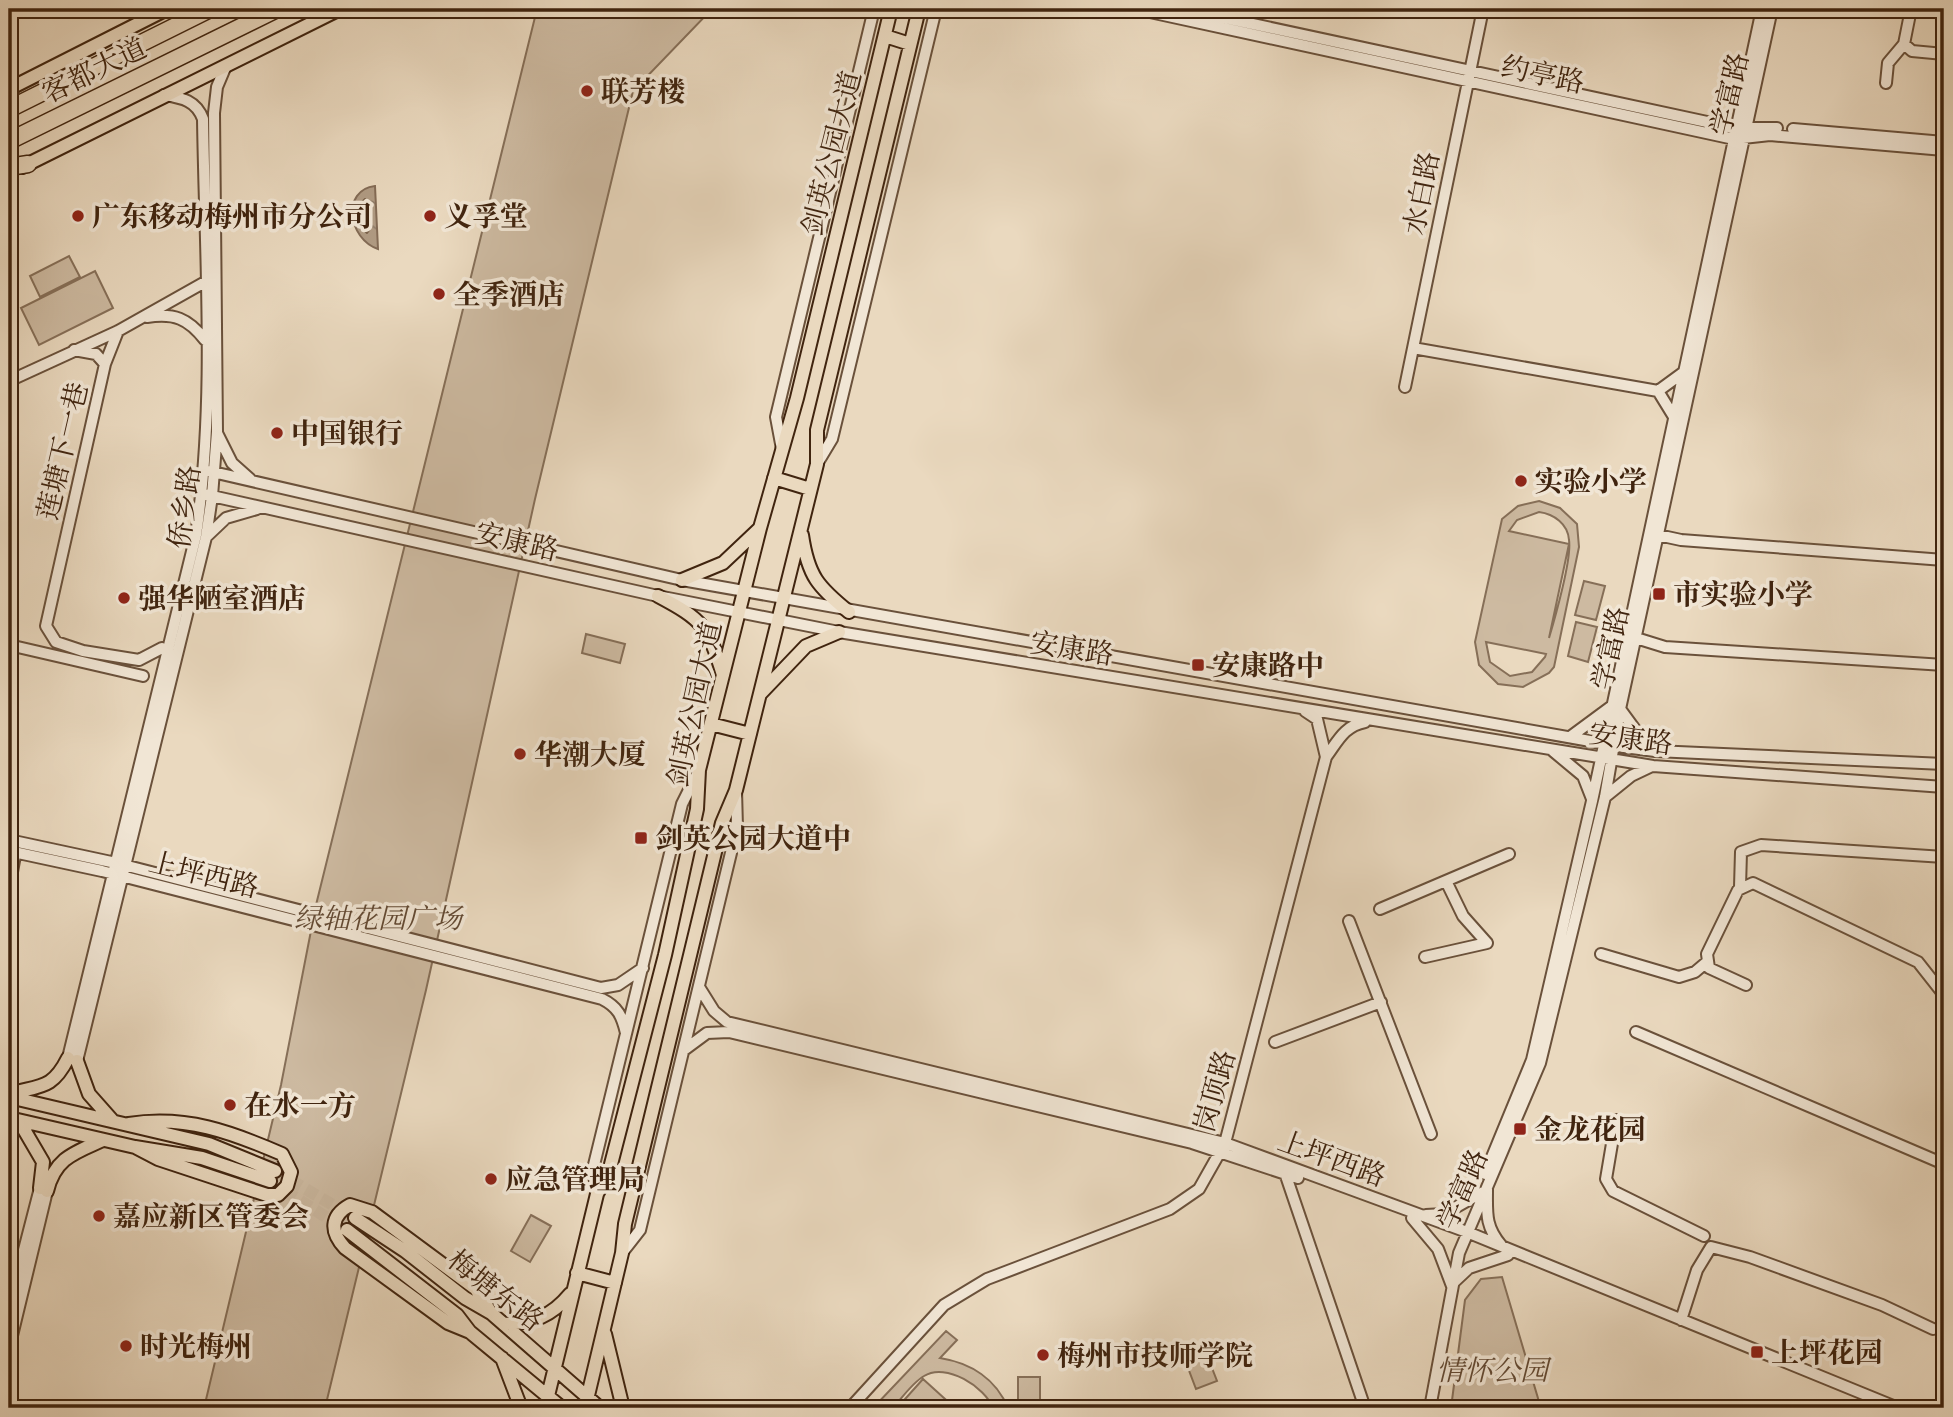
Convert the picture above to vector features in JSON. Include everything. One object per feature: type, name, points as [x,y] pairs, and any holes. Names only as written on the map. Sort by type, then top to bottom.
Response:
[{"type":"highway","name":"客都大道","points":[[9,109],[210,9]]},
{"type":"highway","name":"客都大道","points":[[9,141],[277,9]]},
{"type":"highway","points":[[9,167],[28,163]]},
{"type":"main road","points":[[9,89],[167,9]]},
{"type":"main road","points":[[9,173],[340,9]]},
{"type":"main road","name":"剑英公园大道","points":[[547,1402],[597,1194],[609,1172],[665,954],[697,809],[699,770],[760,528],[797,398],[891,9]]},
{"type":"main road","name":"剑英公园大道","points":[[586,1403],[622,1253],[625,1224],[722,823],[736,790],[817,464],[817,430],[919,9]]},
{"type":"main road","points":[[885,36],[910,44]]},
{"type":"main road","points":[[774,478],[810,489]]},
{"type":"main road","points":[[682,580],[723,563],[760,528]]},
{"type":"main road","points":[[801,528],[809,571],[824,591],[849,612]]},
{"type":"main road","points":[[658,596],[691,614],[707,630],[723,675]]},
{"type":"main road","points":[[759,696],[800,651],[839,632]]},
{"type":"main road","points":[[711,724],[750,734]]},
{"type":"main road","points":[[9,1096],[40,1087],[59,1077],[73,1060],[89,1094],[112,1121]]},
{"type":"main road","points":[[9,1096],[209,1144],[273,1176],[202,1158],[135,1147],[14,1120]]},
{"type":"main road","points":[[129,1124],[161,1119],[212,1128],[282,1154],[291,1172],[286,1186],[278,1195],[267,1195],[158,1159],[135,1147]]},
{"type":"main road","points":[[14,1120],[43,1162],[44,1190]]},
{"type":"main road","points":[[44,1190],[52,1172],[65,1159],[103,1140]]},
{"type":"main road","points":[[470,1332],[448,1323],[345,1248],[335,1238],[333,1227],[336,1216],[350,1205],[372,1212],[476,1289],[491,1313]]},
{"type":"main road","name":"梅塘东路","points":[[355,1218],[491,1313],[555,1368],[586,1403],[600,1408]]},
{"type":"main road","name":"梅塘东路","points":[[347,1230],[457,1315],[470,1332],[500,1354],[547,1402],[562,1408]]},
{"type":"main road","points":[[578,1273],[615,1283]]},
{"type":"main road","points":[[505,1324],[538,1320],[561,1306],[573,1291]]},
{"type":"main road","points":[[604,1327],[623,1408]]},
{"type":"main road","points":[[500,1354],[521,1408]]},
{"type":"street","points":[[782,449],[776,417],[874,9]]},
{"type":"street","points":[[817,464],[832,439],[936,9]]},
{"type":"street","name":"约亭路","points":[[1136,9],[1739,134],[1944,150]]},
{"type":"street","name":"约亭路","points":[[1184,9],[1468,76]]},
{"type":"street","name":"水白路","points":[[1405,387],[1482,9]]},
{"type":"street","name":"学富路","points":[[1463,1234],[1540,1063],[1605,797],[1605,743],[1636,638],[1762,9]]},
{"type":"street","name":"学富路","points":[[1430,1408],[1463,1234],[1531,1060],[1592,801],[1606,759],[1674,416],[1739,134],[1772,9]]},
{"type":"street","points":[[1886,83],[1888,64],[1903,44],[1911,9]]},
{"type":"street","points":[[1903,44],[1912,51],[1944,54]]},
{"type":"street","points":[[164,95],[185,99],[208,116],[225,68]]},
{"type":"street","name":"侨乡路","points":[[119,870],[206,537],[209,472],[205,282],[208,116]]},
{"type":"street","name":"侨乡路","points":[[208,116],[217,432],[209,472]]},
{"type":"street","name":"约亭路","points":[[1739,134],[1772,128],[1944,142]]},
{"type":"street","points":[[9,381],[71,350],[118,331],[205,282]]},
{"type":"street","points":[[141,318],[174,315],[187,320],[206,340]]},
{"type":"street","name":"莲塘下一巷","points":[[118,331],[105,364],[46,626],[56,642],[83,651],[139,660],[162,648]]},
{"type":"street","points":[[1413,348],[1658,391],[1684,372]]},
{"type":"street","points":[[71,350],[96,354],[105,364]]},
{"type":"street","points":[[1658,391],[1674,416]]},
{"type":"street","points":[[217,432],[232,463],[255,483]]},
{"type":"street","name":"安康路","points":[[209,472],[682,580],[849,612],[1605,743],[1655,751],[1944,764]]},
{"type":"street","points":[[275,511],[281,488]]},
{"type":"street","name":"侨乡路","points":[[73,1060],[207,495]]},
{"type":"street","name":"安康路","points":[[207,495],[658,596],[839,632],[1653,766],[1944,787]]},
{"type":"street","points":[[206,537],[226,518],[262,508]]},
{"type":"street","points":[[1658,535],[1681,540],[1944,560]]},
{"type":"street","points":[[1636,638],[1665,647],[1944,665]]},
{"type":"street","points":[[9,645],[143,677]]},
{"type":"street","points":[[1570,737],[1616,708],[1655,751]]},
{"type":"street","points":[[1302,709],[1317,719],[1326,757]]},
{"type":"street","points":[[1326,757],[1337,740],[1353,724],[1371,720]]},
{"type":"street","points":[[1513,744],[1516,728]]},
{"type":"street","points":[[1553,751],[1583,776],[1592,801]]},
{"type":"street","name":"岗顶路","points":[[850,1408],[944,1306],[987,1279],[1170,1209],[1199,1189],[1223,1147],[1326,757]]},
{"type":"street","points":[[1605,797],[1631,776],[1653,766]]},
{"type":"street","points":[[597,1194],[593,1169],[682,804],[699,770]]},
{"type":"street","points":[[622,1253],[640,1230],[737,828],[736,790]]},
{"type":"street","points":[[9,840],[119,870]]},
{"type":"street","points":[[1746,985],[1709,968],[1707,954],[1740,887],[1741,852],[1761,845],[1944,857]]},
{"type":"street","points":[[9,889],[12,853],[119,870]]},
{"type":"street","points":[[1380,909],[1509,854]]},
{"type":"street","name":"上坪西路","points":[[119,870],[602,994]]},
{"type":"street","points":[[1425,957],[1487,943],[1463,916],[1446,881]]},
{"type":"street","points":[[1740,887],[1753,883],[1918,962],[1944,995]]},
{"type":"street","points":[[1349,922],[1431,1134]]},
{"type":"street","points":[[1601,954],[1679,977],[1695,972],[1708,961]]},
{"type":"street","points":[[626,1033],[622,1017],[602,994],[643,968]]},
{"type":"street","points":[[684,1050],[706,1033],[728,1027],[699,988]]},
{"type":"street","points":[[1275,1042],[1381,1002]]},
{"type":"street","name":"上坪西路","points":[[728,1027],[1223,1147],[1463,1234],[1898,1408]]},
{"type":"street","points":[[1636,1032],[1943,1160]]},
{"type":"street","points":[[1616,1119],[1606,1179],[1613,1191],[1704,1236]]},
{"type":"street","name":"上坪西路","points":[[1223,1147],[1284,1173],[1417,1217]]},
{"type":"street","points":[[1284,1173],[1365,1408]]},
{"type":"street","points":[[1485,1189],[1485,1217],[1492,1235],[1506,1251],[1469,1268],[1453,1285],[1438,1249],[1417,1217],[1444,1214],[1485,1189]]},
{"type":"street","points":[[9,1308],[13,1276],[44,1190]]},
{"type":"street","points":[[9,1348],[44,1190]]},
{"type":"street","points":[[1681,1320],[1698,1270],[1711,1247],[1750,1257],[1882,1305],[1933,1329]]},
{"type":"street","name":"上坪西路","points":[[1506,1251],[1884,1408]]},
{"type":"green space","name":"绿轴花园广场","points":[[537,9],[712,9],[633,91],[535,499],[426,990],[325,1408],[204,1408],[281,1085],[316,905]]},
{"type":"green space","points":[[69,256],[80,277],[40,297],[30,276]]},
{"type":"green space","points":[[95,271],[113,308],[39,345],[21,308]]},
{"type":"green space","points":[[1539,501],[1560,508],[1577,524],[1579,547],[1554,667],[1549,673],[1523,687],[1498,684],[1479,665],[1475,642],[1502,519],[1518,506]],"holes":[[[1539,512],[1550,515],[1566,529],[1569,544],[1509,531],[1517,520]],[[1569,544],[1566,574],[1549,638]],[[1486,642],[1546,654],[1532,672],[1510,676],[1490,662]]]},
{"type":"green space","points":[[1584,581],[1605,586],[1596,620],[1575,615]]},
{"type":"green space","points":[[1576,622],[1597,627],[1588,662],[1568,656]]},
{"type":"green space","points":[[586,634],[625,644],[620,663],[582,653]]},
{"type":"green space","points":[[531,1215],[551,1226],[530,1262],[511,1251]]},
{"type":"green space","name":"情怀公园","points":[[1502,1277],[1540,1405],[1526,1408],[1451,1408],[1465,1300],[1481,1279]]},
{"type":"green space","points":[[946,1331],[957,1340],[940,1358],[962,1364],[981,1374],[997,1389],[1008,1408],[993,1408],[982,1392],[964,1379],[953,1374],[933,1372],[911,1387],[893,1408],[873,1408]]},
{"type":"green space","points":[[1203,1345],[1217,1381],[1196,1389],[1182,1352]]},
{"type":"green space","points":[[1018,1377],[1040,1377],[1040,1408],[1018,1408]]},
{"type":"green space","points":[[923,1379],[955,1408],[897,1408]]},
{"type":"water","points":[[375,186],[378,249],[368,244],[360,235],[352,215],[357,196],[364,189]]},
{"type":"tunnel","points":[[275,1171],[355,1218]]},
{"type":"tunnel","points":[[270,1181],[343,1228]]},
{"type":"place","name":"联芳楼","points":[[587,91]]},
{"type":"place","name":"广东移动梅州市分公司","points":[[78,216]]},
{"type":"place","name":"义孚堂","points":[[430,216]]},
{"type":"place","name":"全季酒店","points":[[439,294]]},
{"type":"place","name":"中国银行","points":[[277,433]]},
{"type":"place","name":"实验小学","points":[[1521,481]]},
{"type":"place","name":"市实验小学","points":[[1659,594]]},
{"type":"place","name":"强华陋室酒店","points":[[124,598]]},
{"type":"place","name":"安康路中","points":[[1198,665]]},
{"type":"place","name":"华潮大厦","points":[[520,754]]},
{"type":"place","name":"剑英公园大道中","points":[[641,838]]},
{"type":"place","name":"在水一方","points":[[230,1105]]},
{"type":"place","name":"金龙花园","points":[[1520,1129]]},
{"type":"place","name":"应急管理局","points":[[491,1179]]},
{"type":"place","name":"嘉应新区管委会","points":[[99,1216]]},
{"type":"place","name":"时光梅州","points":[[126,1346]]},
{"type":"place","name":"上坪花园","points":[[1757,1352]]},
{"type":"place","name":"梅州市技师学院","points":[[1043,1355]]}]
